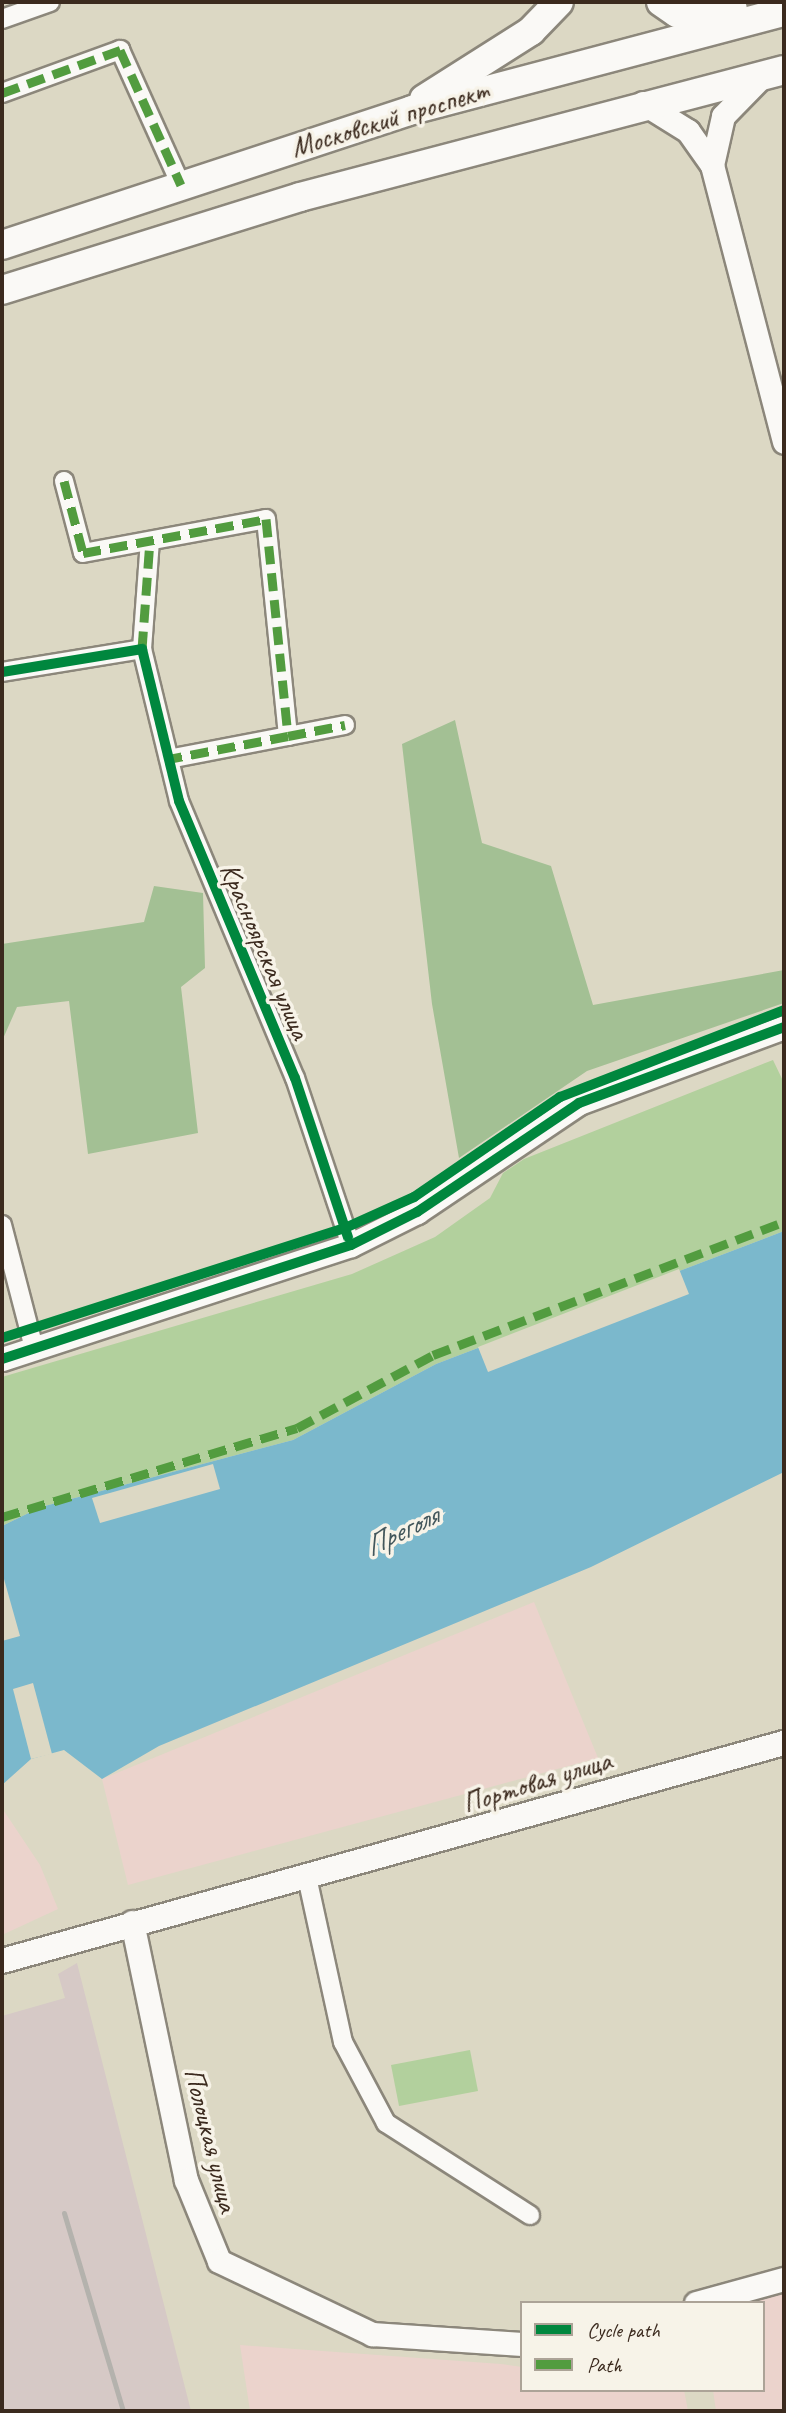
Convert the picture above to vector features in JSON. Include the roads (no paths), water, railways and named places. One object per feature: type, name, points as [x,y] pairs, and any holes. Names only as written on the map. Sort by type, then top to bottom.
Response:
[{"type":"main road","points":[[412,110],[531,31],[559,2]]},
{"type":"main road","points":[[661,2],[677,13],[702,14],[766,2]]},
{"type":"main road","name":"Московский проспект","points":[[2,245],[412,110],[784,12]]},
{"type":"main road","name":"Московский проспект","points":[[2,290],[300,197],[643,103],[774,72]]},
{"type":"main road","name":"Портовая улица","points":[[2,1961],[132,1922],[307,1877],[784,1743]]},
{"type":"street","points":[[2,19],[50,2]]},
{"type":"street","points":[[2,93],[120,50],[181,185]]},
{"type":"street","points":[[712,165],[723,116],[774,72]]},
{"type":"street","points":[[643,103],[688,131],[712,165],[784,442]]},
{"type":"street","points":[[64,481],[83,553],[266,519],[288,736]]},
{"type":"street","points":[[2,672],[142,649],[150,541]]},
{"type":"street","name":"Красноярская улица","points":[[142,649],[169,759],[230,930],[295,1078],[351,1245]]},
{"type":"street","points":[[169,759],[345,725]]},
{"type":"street","points":[[2,1359],[351,1245],[417,1212],[579,1103],[784,1027]]},
{"type":"street","points":[[2,1225],[34,1348]]},
{"type":"street","points":[[307,1877],[342,2042],[386,2123],[530,2215]]},
{"type":"street","name":"Полоцкая улица","points":[[132,1922],[186,2180],[219,2261],[372,2334],[520,2344]]},
{"type":"street","points":[[703,2301],[784,2279]]},
{"type":"water","name":"Преголя","points":[[784,1231],[784,1472],[591,1567],[159,1746],[102,1779],[64,1750],[31,1759],[2,1785],[2,1526],[41,1507],[293,1440],[436,1364]]},
{"type":"railway","points":[[64,2213],[123,2411]]}]
